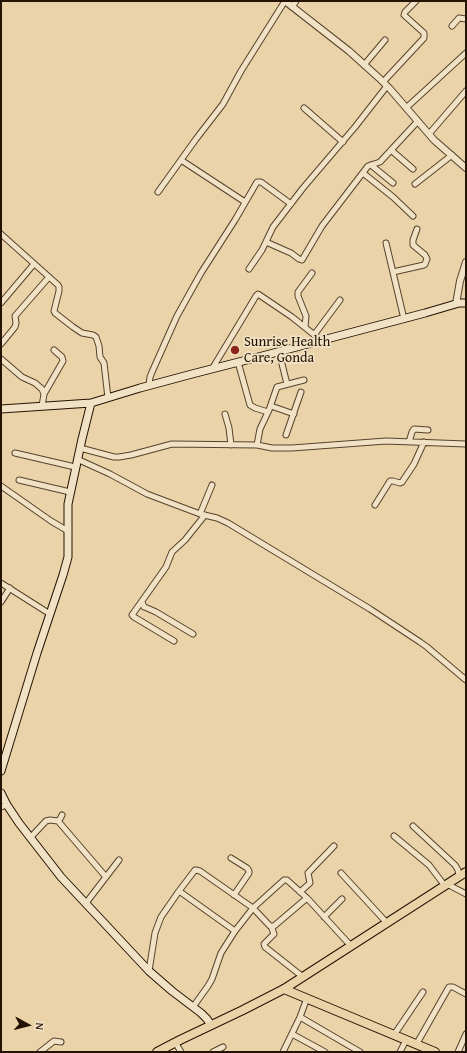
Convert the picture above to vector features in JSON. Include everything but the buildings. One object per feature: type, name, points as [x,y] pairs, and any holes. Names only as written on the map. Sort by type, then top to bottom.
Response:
[{"type":"main road","points":[[1,409],[91,403],[149,385],[322,341],[466,302]]},
{"type":"main road","points":[[1,771],[36,653],[68,557],[68,504],[75,467],[91,403]]},
{"type":"main road","points":[[1,793],[4,806],[61,877],[149,971],[207,1019],[211,1025]]},
{"type":"main road","points":[[157,1052],[284,989],[463,874]]},
{"type":"main road","points":[[284,989],[435,1052]]},
{"type":"street","points":[[158,192],[223,104],[241,71],[285,1],[294,4],[350,51],[385,84],[429,134],[466,168]]},
{"type":"street","points":[[249,269],[262,250],[273,227],[343,142],[385,84],[424,38],[424,33],[404,15],[416,1]]},
{"type":"street","points":[[452,26],[459,18],[466,19]]},
{"type":"street","points":[[364,65],[385,40]]},
{"type":"street","points":[[406,108],[466,53]]},
{"type":"street","points":[[429,134],[466,91]]},
{"type":"street","points":[[304,108],[343,142]]},
{"type":"street","points":[[266,242],[291,253],[302,260],[322,226],[368,166],[380,162],[418,121]]},
{"type":"street","points":[[391,150],[413,169]]},
{"type":"street","points":[[415,184],[452,155]]},
{"type":"street","points":[[181,160],[245,202]]},
{"type":"street","points":[[371,165],[393,183]]},
{"type":"street","points":[[363,173],[393,197],[413,216]]},
{"type":"street","points":[[149,385],[152,372],[177,316],[201,273],[257,182],[261,182],[291,204]]},
{"type":"street","points":[[393,272],[425,264],[425,255],[413,245],[413,240],[417,229]]},
{"type":"street","points":[[1,234],[49,277],[59,288],[54,310],[55,313],[82,333],[96,337],[100,357],[104,363],[108,398]]},
{"type":"street","points":[[386,243],[404,319]]},
{"type":"street","points":[[456,304],[460,281],[466,262]]},
{"type":"street","points":[[1,303],[34,264]]},
{"type":"street","points":[[305,327],[306,316],[298,294],[312,273]]},
{"type":"street","points":[[1,344],[15,327],[15,316],[49,277]]},
{"type":"street","points":[[212,369],[257,295],[260,295],[292,317],[322,341]]},
{"type":"street","points":[[314,335],[340,300]]},
{"type":"street","points":[[42,406],[44,394],[63,360],[62,357],[54,350]]},
{"type":"street","points":[[279,352],[287,384]]},
{"type":"street","points":[[1,359],[22,377],[40,386],[44,394]]},
{"type":"street","points":[[238,362],[250,405],[268,412]]},
{"type":"street","points":[[257,445],[260,429],[271,406],[277,387],[304,380]]},
{"type":"street","points":[[286,435],[301,392]]},
{"type":"street","points":[[271,406],[294,414]]},
{"type":"street","points":[[225,414],[229,428],[231,445]]},
{"type":"street","points":[[408,442],[414,429],[428,430]]},
{"type":"street","points":[[80,448],[119,457],[172,444],[257,445],[272,448],[292,448],[386,441],[466,444]]},
{"type":"street","points":[[375,505],[390,481],[402,482],[424,442]]},
{"type":"street","points":[[15,453],[75,467]]},
{"type":"street","points":[[77,459],[110,474],[147,494],[228,523],[370,609],[427,647],[466,680]]},
{"type":"street","points":[[19,480],[70,492]]},
{"type":"street","points":[[174,640],[133,616],[133,614],[166,567],[172,552],[185,540],[202,514],[212,485]]},
{"type":"street","points":[[1,486],[68,531]]},
{"type":"street","points":[[1,583],[50,614]]},
{"type":"street","points":[[1,602],[10,588]]},
{"type":"street","points":[[142,602],[144,607],[156,612],[193,634]]},
{"type":"street","points":[[30,838],[46,821],[58,820],[62,815]]},
{"type":"street","points":[[58,820],[106,877]]},
{"type":"street","points":[[413,826],[463,874]]},
{"type":"street","points":[[394,836],[429,865],[446,885],[466,894]]},
{"type":"street","points":[[300,892],[310,883],[308,873],[334,846]]},
{"type":"street","points":[[231,858],[247,868],[249,871],[234,895]]},
{"type":"street","points":[[86,903],[119,860]]},
{"type":"street","points":[[149,971],[158,923],[179,891],[196,870],[200,871],[252,908],[271,926],[274,934],[264,944],[265,947],[303,977]]},
{"type":"street","points":[[341,873],[387,923]]},
{"type":"street","points":[[193,1007],[212,979],[221,953],[235,930],[252,908],[284,880],[289,881],[307,898],[351,946]]},
{"type":"street","points":[[179,891],[235,930]]},
{"type":"street","points":[[271,926],[275,925],[307,898]]},
{"type":"street","points":[[324,917],[342,899]]},
{"type":"street","points":[[416,1044],[450,987],[453,987],[466,994]]},
{"type":"street","points":[[394,1035],[423,992]]},
{"type":"street","points":[[283,1052],[300,1017],[307,998]]},
{"type":"street","points":[[300,1017],[360,1052]]},
{"type":"street","points":[[292,1034],[325,1052]]},
{"type":"street","points":[[458,1052],[466,1034]]},
{"type":"street","points":[[400,1052],[406,1040]]},
{"type":"street","points":[[40,1052],[54,1041],[61,1042]]},
{"type":"street","points":[[175,1042],[181,1052]]},
{"type":"street","points":[[213,1052],[224,1047]]},
{"type":"place","name":"Sunrise Health Care, Gonda","points":[[235,350]]}]
